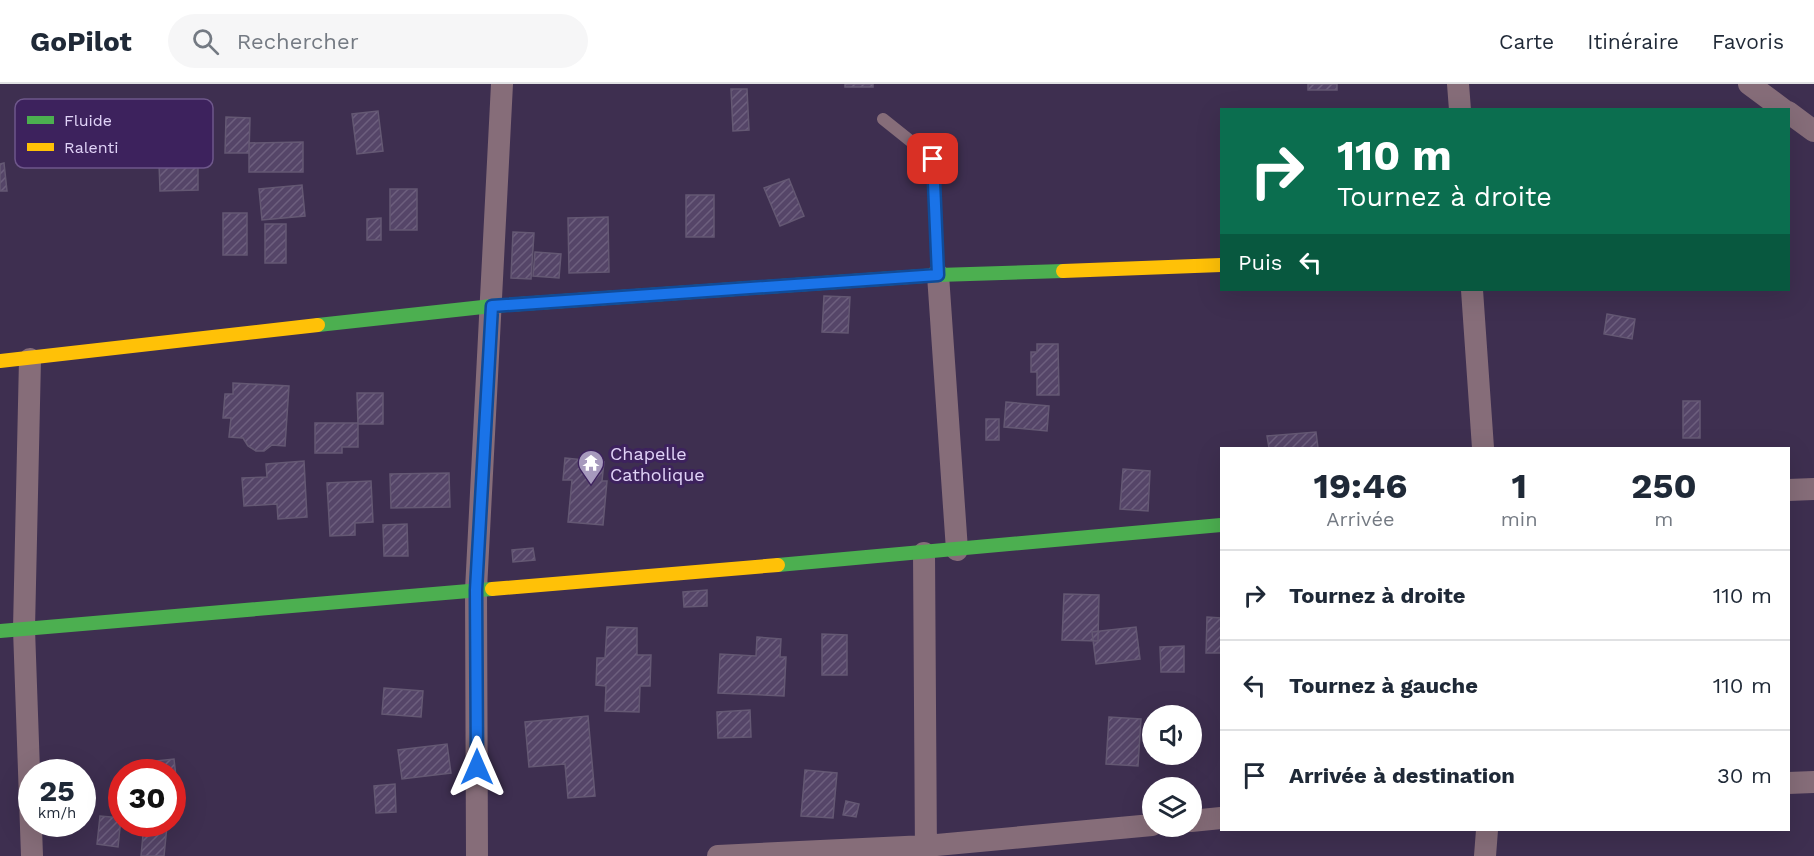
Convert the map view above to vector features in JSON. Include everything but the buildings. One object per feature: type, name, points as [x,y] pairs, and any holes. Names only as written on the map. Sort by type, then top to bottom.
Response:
[{"type":"street","points":[[477,856],[476,590],[502,84]]},
{"type":"street","points":[[1458,84],[1460,108]]},
{"type":"street","points":[[1749,84],[1782,108]]},
{"type":"street","points":[[1790,114],[1814,131]]},
{"type":"street","points":[[0,361],[492,306],[938,275],[1220,265]]},
{"type":"street","points":[[938,275],[957,550]]},
{"type":"street","points":[[1472,291],[1483,447]]},
{"type":"street","points":[[30,359],[24,629],[32,856]]},
{"type":"street","points":[[1790,490],[1814,489]]},
{"type":"street","points":[[0,631],[924,553],[1220,525]]},
{"type":"street","points":[[924,553],[926,851]]},
{"type":"street","points":[[1790,783],[1814,782]]},
{"type":"street","points":[[1202,820],[1220,818]]},
{"type":"street","points":[[718,856],[926,851],[1142,826]]},
{"type":"street","points":[[1485,856],[1486,831]]},
{"type":"lane","points":[[883,119],[933,159],[938,275]]},
{"type":"traffic: fast","points":[[318,325],[492,306],[938,275],[1063,271]]},
{"type":"traffic: fast","points":[[778,565],[1220,525]]},
{"type":"traffic: fast","points":[[0,631],[492,589]]},
{"type":"traffic: slow","points":[[1063,271],[1220,265]]},
{"type":"traffic: slow","points":[[0,361],[318,325]]},
{"type":"traffic: slow","points":[[492,589],[778,565]]},
{"type":"place","name":"Chapelle Catholique","points":[[591,486]]},
{"type":"route","points":[[477,767],[476,590],[492,306],[938,275],[933,159]]}]
